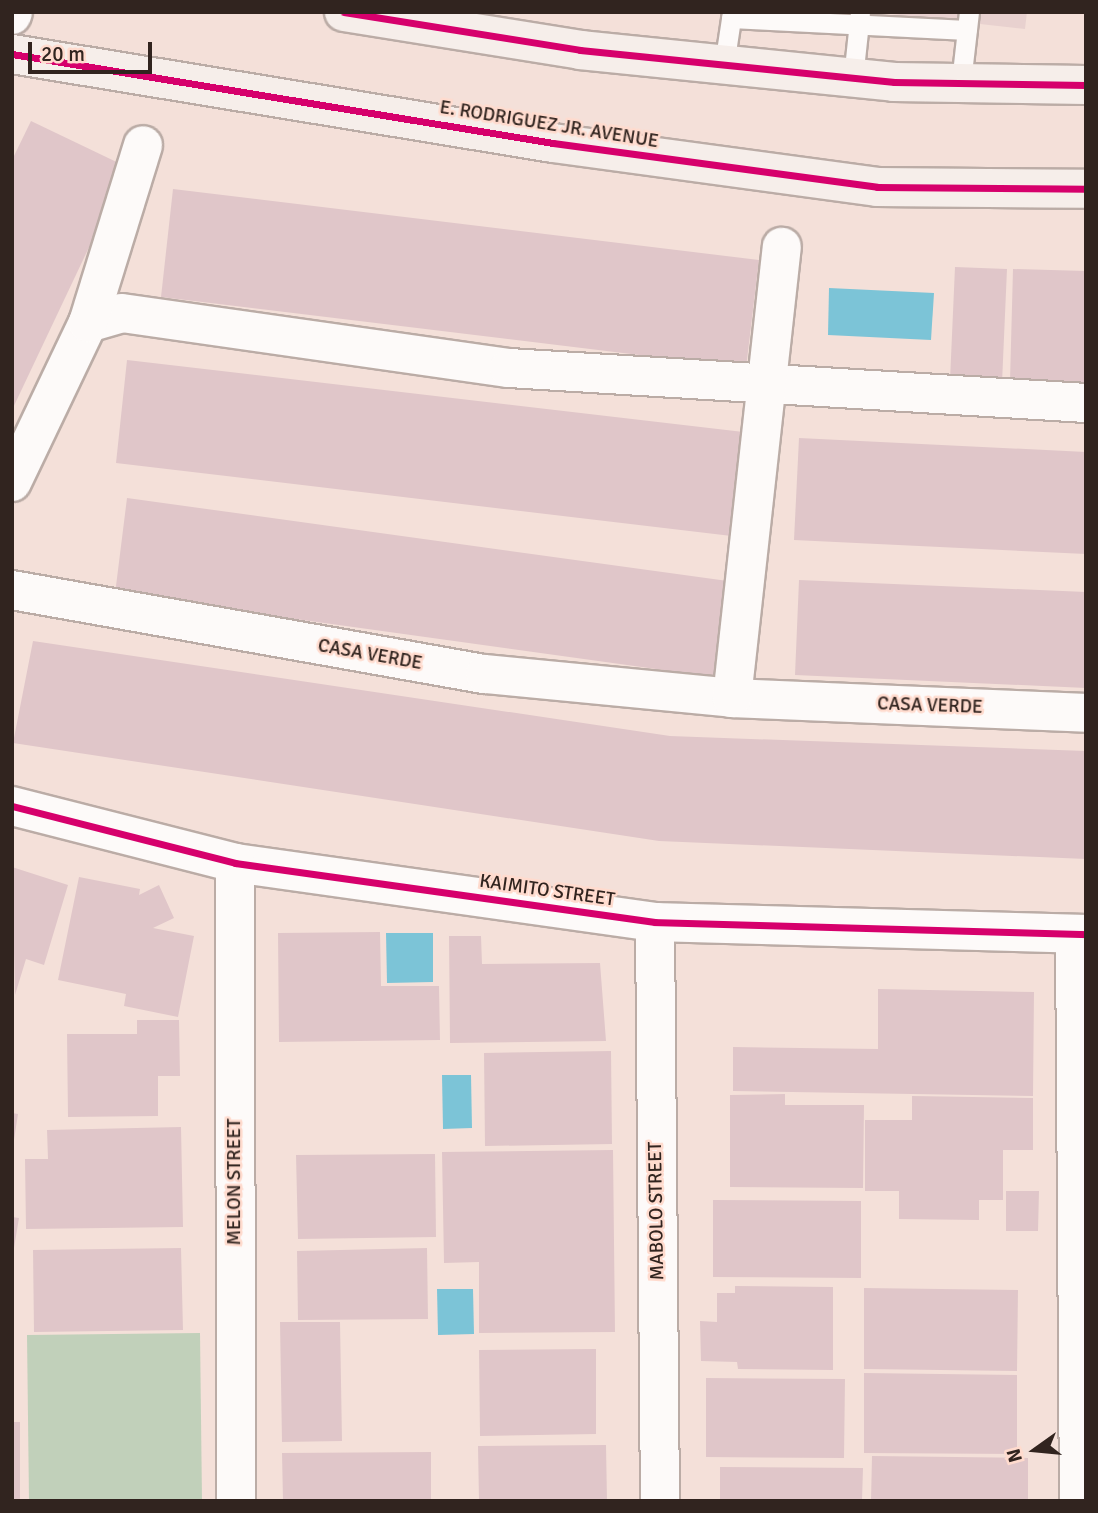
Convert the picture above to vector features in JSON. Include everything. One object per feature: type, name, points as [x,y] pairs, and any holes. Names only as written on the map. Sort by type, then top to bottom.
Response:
[{"type":"main road","points":[[344,12],[580,50],[853,78],[1086,85]]},
{"type":"main road","name":"E. RODRIGUEZ JR. AVENUE","points":[[12,54],[553,143],[877,187],[1086,189]]},
{"type":"street","points":[[12,482],[23,429],[88,323],[143,145]]},
{"type":"street","points":[[732,698],[782,247]]},
{"type":"street","points":[[88,323],[122,313],[509,368],[766,387],[1086,402]]},
{"type":"street","name":"CASA VERDE","points":[[12,590],[485,674],[732,698],[1086,713]]},
{"type":"street","name":"KAIMITO STREET","points":[[12,806],[234,863],[654,922],[1080,934]]},
{"type":"street","name":"MELON STREET","points":[[234,863],[236,1501]]},
{"type":"street","name":"MABOLO STREET","points":[[654,922],[660,1501]]},
{"type":"street","points":[[1079,1501],[1080,934]]},
{"type":"lane","points":[[724,65],[731,15],[968,21],[961,82]]},
{"type":"lane","points":[[853,78],[860,19]]},
{"type":"shaded area","points":[[873,12],[1027,12],[1025,29]]},
{"type":"green space","points":[[200,1333],[202,1501],[29,1501],[27,1335]]},
{"type":"water","points":[[829,288],[934,293],[931,340],[828,335]]},
{"type":"water","points":[[386,933],[433,933],[433,982],[387,983]]},
{"type":"water","points":[[442,1075],[471,1075],[472,1128],[443,1129]]},
{"type":"water","points":[[437,1289],[473,1289],[474,1334],[438,1335]]},
{"type":"building","points":[[31,121],[127,167],[12,410],[12,160]]},
{"type":"building","points":[[173,189],[759,260],[746,368],[161,297]]},
{"type":"building","points":[[955,267],[1007,269],[1002,383],[950,380]]},
{"type":"building","points":[[1013,269],[1086,271],[1086,383],[1010,381]]},
{"type":"building","points":[[127,360],[752,433],[740,537],[116,463]]},
{"type":"building","points":[[799,438],[1086,452],[1086,554],[794,540]]},
{"type":"building","points":[[127,498],[735,582],[721,678],[115,594]]},
{"type":"building","points":[[799,580],[1086,592],[1086,688],[795,675]]},
{"type":"building","points":[[33,641],[670,736],[1086,751],[1086,859],[659,841],[13,743]]},
{"type":"building","points":[[12,867],[68,885],[44,965],[26,959],[15,995]]},
{"type":"building","points":[[79,877],[140,889],[139,895],[159,885],[174,918],[153,928],[194,936],[178,1017],[124,1006],[126,994],[58,980]]},
{"type":"building","points":[[380,932],[381,986],[439,986],[440,1040],[279,1042],[278,933]]},
{"type":"building","points":[[449,936],[481,936],[482,964],[600,963],[606,1041],[450,1043]]},
{"type":"building","points":[[878,989],[1034,992],[1033,1096],[733,1091],[733,1047],[878,1049]]},
{"type":"building","points":[[137,1020],[179,1020],[180,1076],[158,1076],[158,1116],[68,1117],[67,1034],[137,1034]]},
{"type":"building","points":[[611,1051],[612,1144],[485,1146],[484,1053]]},
{"type":"building","points":[[785,1094],[785,1105],[864,1105],[863,1188],[730,1187],[730,1095]]},
{"type":"building","points":[[912,1096],[1033,1098],[1033,1150],[1003,1150],[1003,1200],[979,1200],[979,1220],[899,1219],[899,1191],[865,1191],[865,1120],[912,1120]]},
{"type":"building","points":[[12,1113],[18,1114],[14,1140],[12,1140]]},
{"type":"building","points":[[181,1127],[183,1227],[26,1229],[25,1159],[48,1159],[47,1130]]},
{"type":"building","points":[[613,1150],[615,1332],[479,1333],[479,1262],[444,1263],[442,1152]]},
{"type":"building","points":[[435,1154],[436,1237],[298,1239],[296,1155]]},
{"type":"building","points":[[1006,1191],[1039,1191],[1038,1231],[1006,1231]]},
{"type":"building","points":[[713,1200],[861,1201],[861,1278],[713,1277]]},
{"type":"building","points":[[12,1217],[19,1218],[14,1248],[12,1248]]},
{"type":"building","points":[[181,1248],[183,1330],[34,1332],[33,1250]]},
{"type":"building","points":[[427,1248],[428,1319],[298,1320],[297,1251]]},
{"type":"building","points":[[735,1286],[833,1287],[833,1370],[738,1369],[737,1362],[701,1361],[700,1321],[717,1322],[717,1293],[735,1293]]},
{"type":"building","points":[[864,1288],[1018,1290],[1017,1371],[864,1369]]},
{"type":"building","points":[[280,1322],[340,1322],[342,1441],[282,1442]]},
{"type":"building","points":[[596,1349],[596,1434],[480,1436],[479,1350]]},
{"type":"building","points":[[864,1373],[1017,1375],[1017,1454],[864,1453]]},
{"type":"building","points":[[706,1378],[845,1379],[844,1458],[706,1457]]},
{"type":"building","points":[[12,1422],[20,1422],[20,1501],[12,1501]]},
{"type":"building","points":[[606,1445],[607,1501],[479,1501],[478,1446]]},
{"type":"building","points":[[431,1452],[431,1501],[283,1501],[282,1453]]},
{"type":"building","points":[[872,1456],[1028,1458],[1028,1501],[871,1501]]},
{"type":"building","points":[[720,1467],[863,1468],[862,1501],[720,1501]]},
{"type":"cycle path","points":[[344,12],[580,50],[894,82],[1086,85]]},
{"type":"cycle path","points":[[12,54],[553,143],[877,187],[1086,189]]},
{"type":"cycle path","points":[[12,806],[235,863],[655,922],[1086,934]]}]
